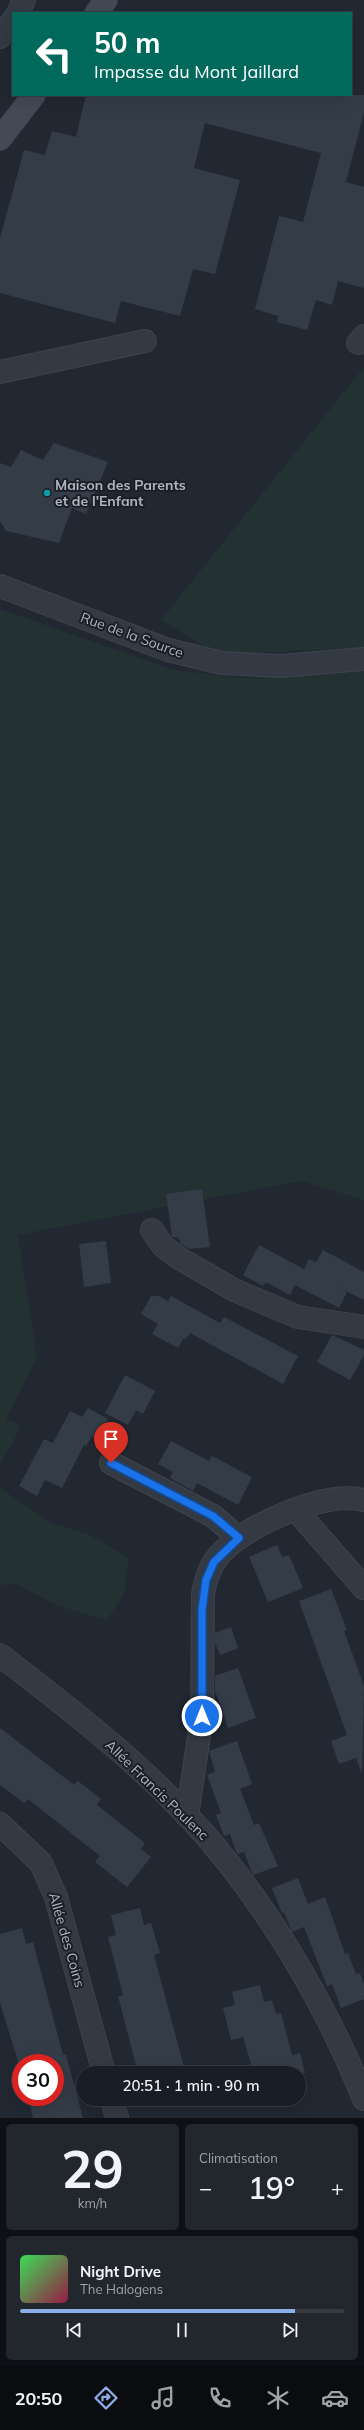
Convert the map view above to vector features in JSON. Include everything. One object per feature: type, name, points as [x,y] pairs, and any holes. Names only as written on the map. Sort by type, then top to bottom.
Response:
[{"type":"street","points":[[18,12],[24,0]]},
{"type":"street","points":[[97,12],[106,0]]},
{"type":"street","points":[[0,37],[12,21]]},
{"type":"street","points":[[0,139],[33,96]]},
{"type":"street","points":[[0,372],[145,341]]},
{"type":"street","name":"Rue de la Source","points":[[0,586],[168,650],[222,663],[282,666],[364,659]]},
{"type":"street","points":[[152,1230],[163,1246],[178,1258],[234,1290],[298,1317],[364,1327]]},
{"type":"street","points":[[111,1463],[213,1516],[239,1538]]},
{"type":"street","points":[[187,1816],[202,1716],[202,1610],[204,1587],[214,1562],[239,1538],[296,1510],[346,1498],[364,1500]]},
{"type":"street","points":[[296,1510],[364,1588]]},
{"type":"street","name":"Allée Francis Poulenc","points":[[0,1655],[110,1743],[187,1816],[251,1892],[326,2014],[356,2059],[364,2098]]},
{"type":"street","name":"Allée des Coins","points":[[0,1824],[41,1863],[56,1897],[102,2066]]},
{"type":"street","points":[[114,2106],[117,2118]]},
{"type":"shaded area","points":[[364,367],[364,648],[217,654],[161,620]]},
{"type":"shaded area","points":[[0,609],[174,670],[243,678],[304,676],[364,668],[364,1200],[301,1181],[18,1235],[37,1358],[6,1419],[20,1424],[16,1436],[0,1465]]},
{"type":"shaded area","points":[[0,1488],[52,1523],[88,1534],[129,1558],[124,1594],[107,1620],[58,1606],[16,1584],[0,1585]]},
{"type":"building","points":[[364,95],[364,112],[346,182],[364,187],[364,288],[338,281],[332,305],[316,300],[307,330],[277,322],[278,316],[255,309],[279,216],[303,222],[321,153],[205,123],[194,168],[240,180],[215,274],[193,269],[180,316],[121,301],[115,323],[0,293],[0,238],[24,150],[45,155],[52,131],[76,137],[86,96]]},
{"type":"building","name":"Maison des Parents et de l'Enfant","points":[[54,443],[108,462],[86,514],[72,508],[59,543],[6,531],[0,521],[0,463],[11,467],[21,450],[43,460]]},
{"type":"building","points":[[202,1189],[210,1247],[189,1249],[180,1243],[179,1238],[172,1237],[166,1194]]},
{"type":"building","points":[[106,1241],[111,1283],[84,1287],[79,1244]]},
{"type":"building","points":[[259,1245],[304,1269],[309,1259],[316,1262],[323,1250],[364,1272],[364,1300],[336,1286],[347,1292],[339,1308],[295,1285],[290,1295],[266,1282],[263,1286],[243,1275]]},
{"type":"building","points":[[151,1296],[159,1296],[168,1301],[171,1296],[220,1323],[224,1317],[298,1356],[283,1384],[190,1333],[186,1339],[184,1338],[178,1348],[152,1334],[158,1324],[141,1314]]},
{"type":"building","points":[[332,1335],[364,1350],[364,1355],[350,1380],[317,1362]]},
{"type":"building","points":[[125,1375],[155,1391],[143,1414],[136,1410],[128,1425],[105,1413]]},
{"type":"building","points":[[88,1408],[108,1419],[97,1438],[92,1436],[86,1446],[84,1445],[62,1488],[45,1480],[37,1496],[19,1486],[44,1439],[53,1443],[70,1411],[82,1417]]},
{"type":"building","points":[[171,1441],[209,1461],[212,1456],[252,1477],[238,1505],[197,1483],[193,1491],[170,1478],[173,1472],[158,1464]]},
{"type":"building","points":[[277,1545],[282,1557],[289,1555],[303,1588],[268,1602],[249,1557]]},
{"type":"building","points":[[331,1589],[347,1630],[344,1631],[364,1686],[362,1774],[356,1758],[339,1764],[331,1741],[347,1735],[299,1601]]},
{"type":"building","points":[[231,1627],[238,1648],[220,1655],[215,1643],[215,1633]]},
{"type":"building","points":[[238,1668],[256,1718],[228,1728],[215,1691],[215,1676]]},
{"type":"building","points":[[0,1728],[74,1785],[78,1781],[101,1799],[97,1805],[145,1843],[141,1849],[151,1857],[127,1887],[95,1862],[100,1856],[28,1799],[24,1803],[0,1785]]},
{"type":"building","points":[[237,1741],[252,1784],[240,1789],[254,1825],[259,1823],[278,1866],[253,1875],[244,1852],[237,1854],[230,1834],[224,1836],[216,1815],[221,1813],[207,1775],[215,1772],[209,1751]]},
{"type":"building","points":[[298,1878],[308,1904],[325,1897],[345,1954],[348,1953],[356,1974],[360,1973],[364,1984],[364,1999],[341,2008],[332,1984],[327,1986],[304,1927],[292,1932],[284,1912],[282,1913],[272,1888]]},
{"type":"building","points":[[140,1908],[144,1925],[151,1923],[160,1953],[154,1955],[184,2066],[136,2066],[118,1996],[123,1995],[108,1937],[116,1935],[111,1915]]},
{"type":"building","points":[[22,1928],[26,1944],[33,1942],[63,2054],[16,2054],[0,2003],[0,1934]]},
{"type":"building","points":[[260,1985],[264,2002],[272,2000],[276,2014],[281,2013],[292,2055],[300,2053],[303,2066],[246,2066],[251,2064],[243,2037],[231,2040],[223,2008],[235,2005],[232,1992]]},
{"type":"building","points":[[64,2055],[66,2055],[76,2092],[76,2106],[80,2106],[83,2118],[33,2118],[30,2106],[64,2106]]},
{"type":"place","name":"Maison des Parents et de l'Enfant","points":[[47,493]]},
{"type":"route","points":[[111,1463],[213,1516],[239,1538],[227,1547],[214,1562],[206,1580],[203,1594],[202,1716]]}]
